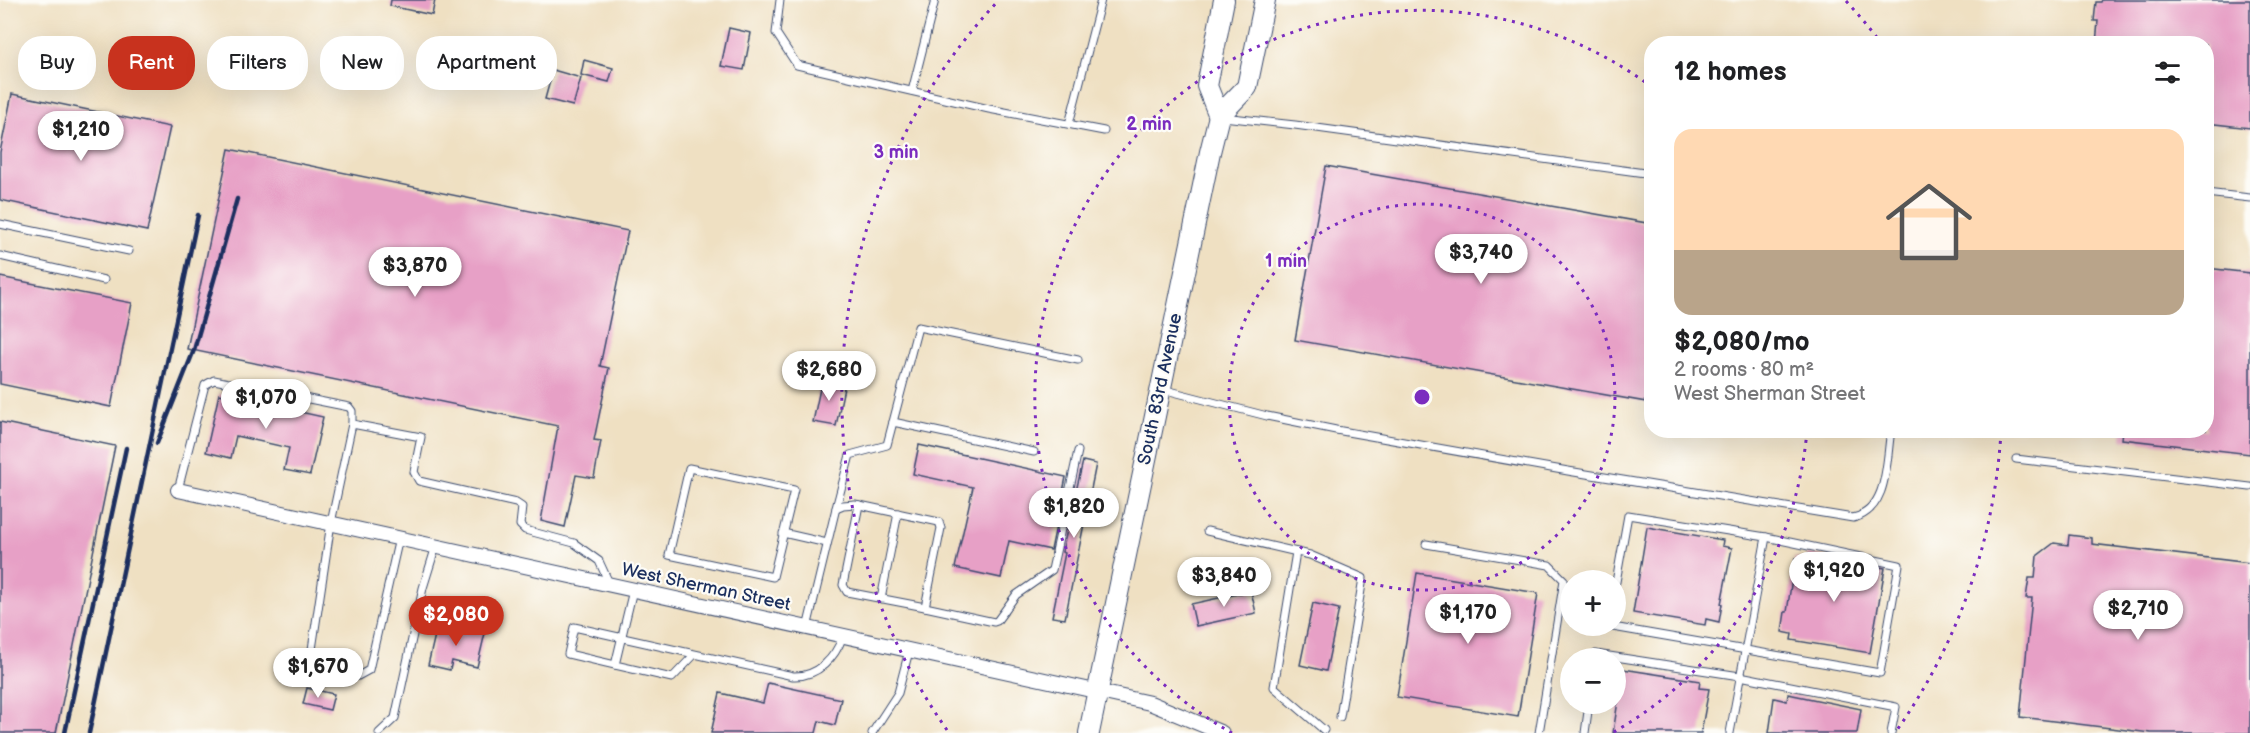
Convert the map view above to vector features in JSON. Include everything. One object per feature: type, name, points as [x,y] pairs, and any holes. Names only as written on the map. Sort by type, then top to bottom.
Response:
[{"type":"main road","points":[[1220,117],[1207,86],[1224,0]]},
{"type":"main road","name":"South 83rd Avenue","points":[[1089,733],[1160,388],[1220,117],[1247,87],[1265,0]]},
{"type":"street","name":"West Sherman Street","points":[[178,490],[1150,703],[1222,733]]},
{"type":"lane","points":[[780,0],[776,33],[797,64],[988,109],[1104,131]]},
{"type":"lane","points":[[912,91],[935,0]]},
{"type":"lane","points":[[1069,124],[1101,0]]},
{"type":"lane","points":[[1220,117],[1295,125],[1644,173]]},
{"type":"lane","points":[[2214,194],[2250,198]]},
{"type":"lane","points":[[0,224],[129,251]]},
{"type":"lane","points":[[0,256],[104,280]]},
{"type":"lane","points":[[807,628],[850,455],[886,445],[918,327],[1078,360]]},
{"type":"lane","points":[[178,490],[205,385],[214,380],[349,407],[352,411],[352,424],[331,523],[311,656],[317,668],[358,676],[369,670],[399,538]]},
{"type":"lane","points":[[1160,388],[1268,416],[1336,430],[1842,517],[1863,516],[1870,511],[1881,494],[1890,438]]},
{"type":"lane","points":[[893,422],[1034,453]]},
{"type":"lane","points":[[352,424],[421,437],[414,472],[419,481],[516,503],[522,507],[520,525],[525,530],[574,543],[598,561],[610,585]]},
{"type":"lane","points":[[859,505],[844,590],[994,622],[1000,619],[1016,595],[1052,570],[1078,451]]},
{"type":"lane","points":[[2016,459],[2250,487]]},
{"type":"lane","points":[[689,468],[794,490],[783,533],[773,577],[669,555],[689,468]]},
{"type":"lane","points":[[836,508],[843,505],[859,505],[936,521],[940,524],[925,607]]},
{"type":"lane","points":[[881,599],[898,513]]},
{"type":"lane","points":[[1618,570],[1628,515],[1766,537],[1899,565],[1880,673],[1626,629]]},
{"type":"lane","points":[[1207,531],[1310,555],[1363,578],[1340,717]]},
{"type":"lane","points":[[783,533],[827,543]]},
{"type":"lane","points":[[1730,733],[1766,537]]},
{"type":"lane","points":[[1426,544],[1549,565],[1564,580],[1539,733]]},
{"type":"lane","points":[[379,733],[395,718],[423,588],[436,546]]},
{"type":"lane","points":[[1296,552],[1274,687],[1324,730]]},
{"type":"lane","points":[[615,665],[633,590]]},
{"type":"lane","points":[[694,655],[672,678],[568,654],[574,627],[694,655],[793,676],[804,676],[815,672],[834,655],[843,636]]},
{"type":"lane","points":[[872,733],[898,693],[909,651]]},
{"type":"lane","points":[[1626,659],[1740,676],[1896,708],[1891,733]]},
{"type":"lane","points":[[1585,733],[1588,714]]},
{"type":"building","points":[[391,0],[435,0],[432,15],[390,6]]},
{"type":"building","points":[[2102,0],[2250,0],[2250,128],[2214,124],[2214,36],[2097,36],[2098,21],[2094,21],[2096,2]]},
{"type":"building","points":[[729,28],[751,33],[744,70],[721,66]]},
{"type":"building","points":[[584,60],[613,68],[609,82],[581,75]]},
{"type":"building","points":[[557,71],[581,78],[573,106],[545,99],[547,90],[557,90]]},
{"type":"building","points":[[12,94],[170,127],[147,231],[0,200],[0,152]]},
{"type":"building","points":[[229,149],[628,231],[600,366],[609,368],[594,440],[601,441],[594,478],[576,475],[565,527],[541,521],[558,426],[187,349]]},
{"type":"building","points":[[1326,166],[1644,223],[1644,402],[1295,340]]},
{"type":"building","points":[[2214,269],[2250,273],[2250,454],[2122,439],[2214,438]]},
{"type":"building","points":[[0,277],[132,303],[111,407],[0,384]]},
{"type":"building","points":[[822,379],[845,383],[836,426],[813,422]]},
{"type":"building","points":[[219,394],[323,417],[310,475],[284,470],[289,448],[236,436],[231,458],[206,452]]},
{"type":"building","points":[[0,422],[115,446],[56,733],[0,733]]},
{"type":"building","points":[[919,445],[1066,477],[1051,550],[1009,541],[1001,578],[955,568],[973,487],[913,474]]},
{"type":"building","points":[[1083,461],[1096,464],[1065,619],[1052,617],[1065,553],[1062,552]]},
{"type":"building","points":[[1647,527],[1723,540],[1722,546],[1732,548],[1719,622],[1706,619],[1705,625],[1633,613]]},
{"type":"building","points":[[2069,535],[2092,538],[2092,544],[2250,563],[2250,733],[2151,733],[2020,717],[2032,598],[2026,598],[2029,578],[2035,578],[2037,556],[2054,543],[2068,545]]},
{"type":"building","points":[[1808,554],[1885,568],[1870,653],[1791,640],[1792,634],[1782,632],[1795,558],[1807,560]]},
{"type":"building","points":[[1417,573],[1538,593],[1518,717],[1397,697]]},
{"type":"building","points":[[1251,591],[1256,613],[1196,626],[1191,604]]},
{"type":"building","points":[[1313,603],[1339,609],[1326,671],[1300,665]]},
{"type":"building","points":[[438,622],[485,633],[477,667],[452,661],[450,670],[428,665]]},
{"type":"building","points":[[1626,669],[1700,681],[1699,688],[1709,689],[1701,733],[1613,733],[1616,714],[1626,714]]},
{"type":"building","points":[[768,683],[841,699],[835,725],[819,721],[816,733],[711,733],[720,693],[763,703]]},
{"type":"building","points":[[307,688],[334,694],[330,710],[303,704]]},
{"type":"building","points":[[1788,694],[1861,709],[1857,733],[1769,733],[1774,698],[1787,701]]},
{"type":"railway","points":[[157,443],[194,350],[237,199]]},
{"type":"railway","points":[[89,733],[198,215]]},
{"type":"railway","points":[[65,733],[126,448]]}]
